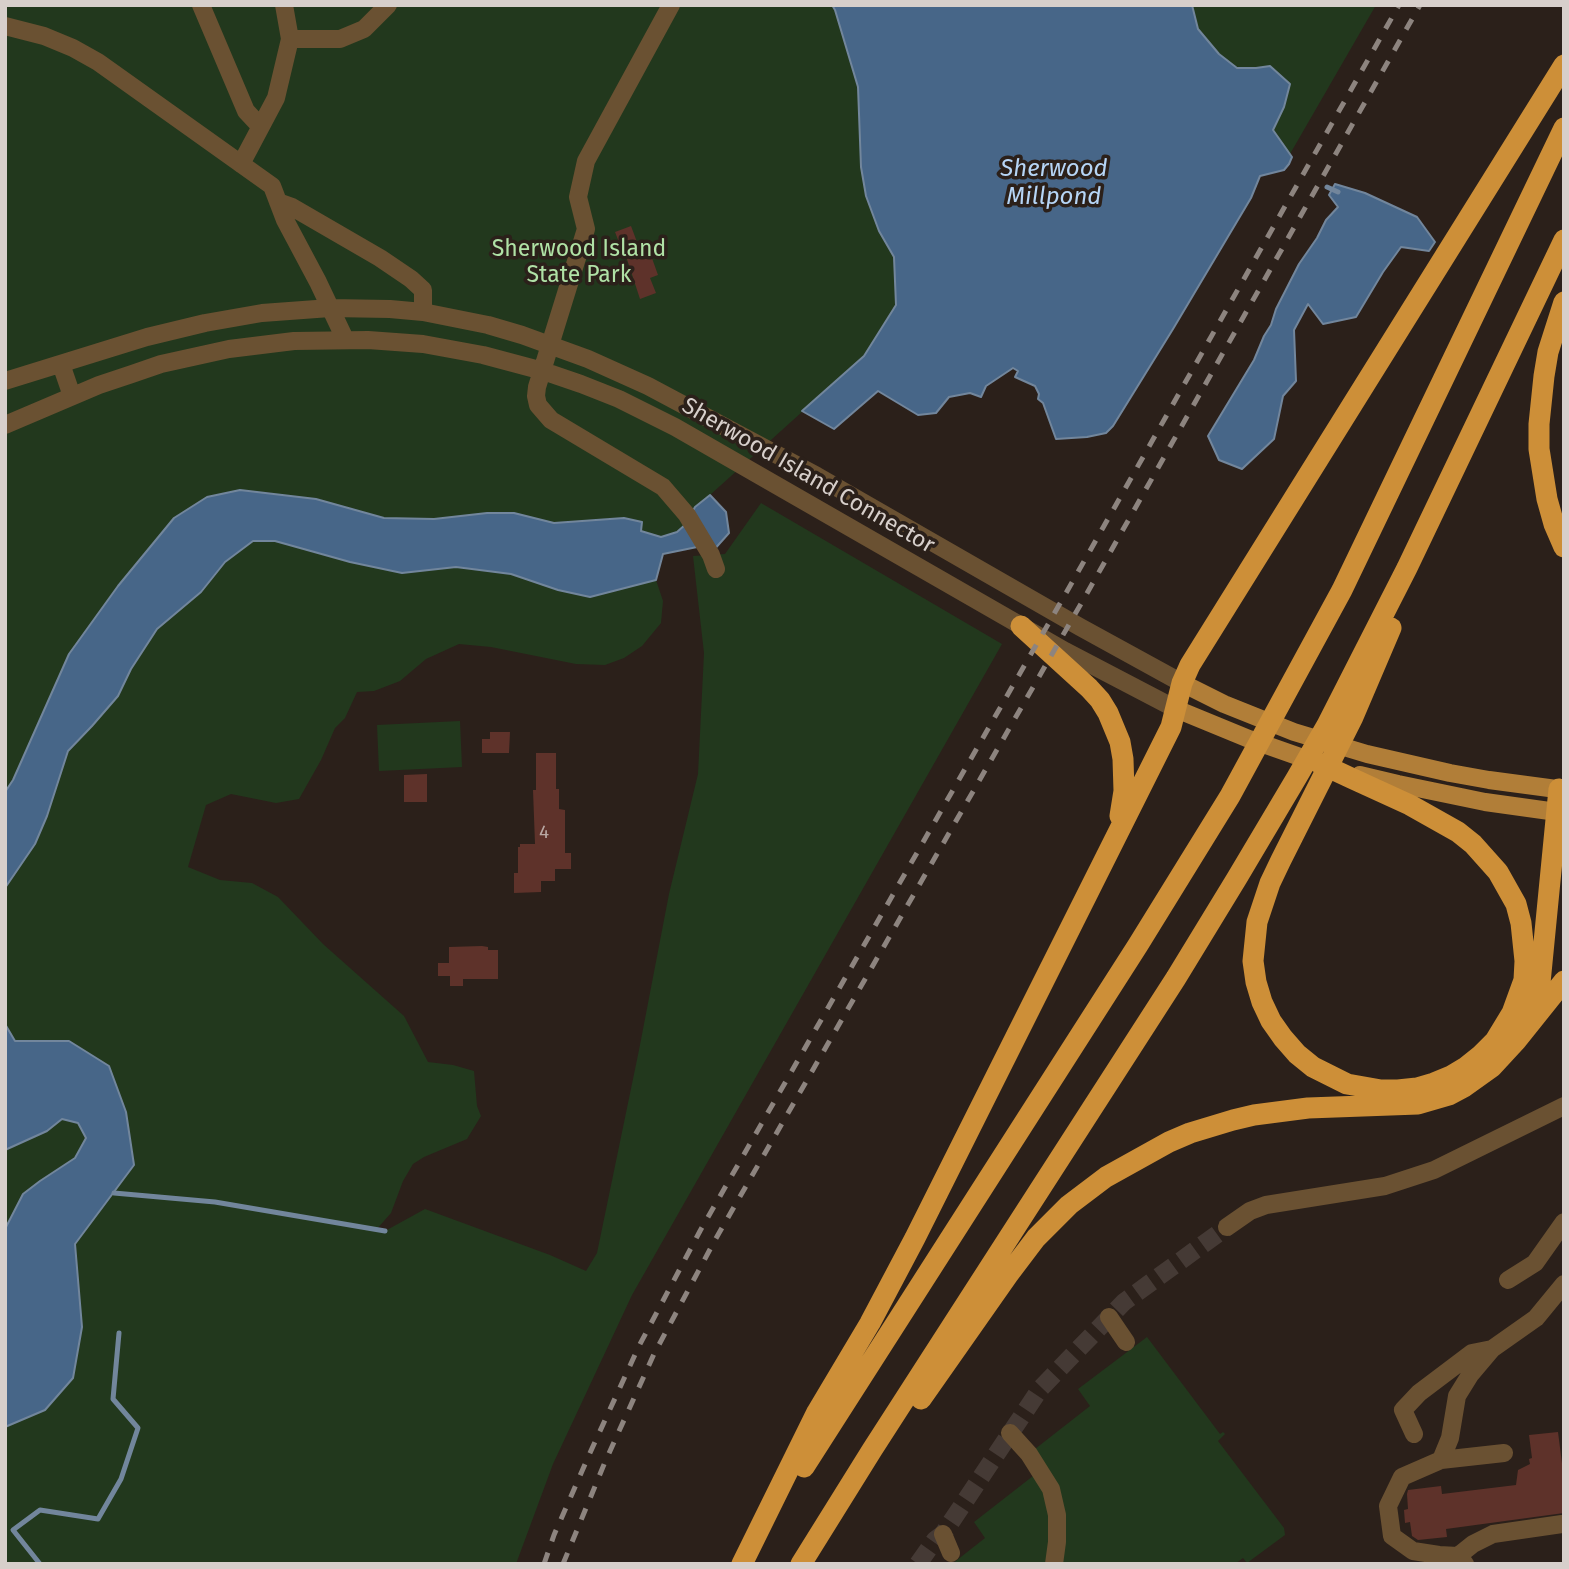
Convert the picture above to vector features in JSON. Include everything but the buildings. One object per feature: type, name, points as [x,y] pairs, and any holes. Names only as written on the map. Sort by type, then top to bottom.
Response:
[{"type":"highway","points":[[743,1564],[817,1412],[853,1353],[909,1249],[1171,727],[1182,683],[1190,665],[1564,65]]},
{"type":"highway","points":[[743,1564],[1138,946],[1230,796],[1342,590],[1564,128]]},
{"type":"highway","points":[[803,1564],[872,1450],[1237,878],[1327,724],[1433,515],[1564,240]]},
{"type":"highway","points":[[1564,302],[1548,352],[1539,424],[1547,499],[1564,547]]},
{"type":"highway","points":[[1319,763],[1353,776],[1458,832],[1473,844],[1498,872],[1516,904],[1525,961],[1519,998],[1504,1028],[1494,1041],[1466,1067],[1451,1076],[1418,1087],[1381,1090],[1347,1084],[1313,1067],[1297,1054],[1271,1021],[1256,982],[1253,951],[1256,922],[1270,883],[1353,717],[1374,670],[1433,515]]},
{"type":"highway","points":[[1021,626],[1063,655],[1100,700],[1117,735],[1124,775],[1118,831]]},
{"type":"highway","points":[[1516,1041],[1530,1014],[1540,983],[1561,790]]},
{"type":"highway","points":[[803,1564],[1021,1256],[1053,1220],[1086,1191],[1169,1142],[1233,1120],[1308,1108],[1411,1104],[1449,1095],[1492,1067],[1564,981]]},
{"type":"main road","name":"Sherwood Island Connector","points":[[1182,683],[1224,704],[1294,732],[1367,754],[1463,776],[1561,790]]},
{"type":"main road","points":[[1176,709],[1213,726],[1319,763]]},
{"type":"main road","points":[[1353,776],[1485,802],[1560,812]]},
{"type":"street","points":[[201,5],[246,111],[260,126]]},
{"type":"street","points":[[241,164],[276,99],[290,39],[284,5]]},
{"type":"street","points":[[290,39],[340,39],[364,29],[388,5]]},
{"type":"street","points":[[671,5],[586,161],[578,197],[586,229],[536,396],[544,413],[559,426],[663,487],[687,515],[712,555],[716,569]]},
{"type":"street","points":[[5,26],[44,36],[98,62],[272,186],[285,220],[345,339]]},
{"type":"street","points":[[278,202],[292,207],[411,279],[423,290],[423,313]]},
{"type":"street","name":"Sherwood Island Connector","points":[[5,381],[147,337],[232,317],[281,311],[380,309],[423,313],[488,325],[551,345],[617,372],[678,402],[817,476],[1182,683]]},
{"type":"street","name":"Sherwood Island Connector","points":[[5,425],[99,385],[161,364],[217,351],[294,341],[345,339],[455,349],[543,371],[619,399],[675,427],[1021,626]]},
{"type":"street","points":[[61,364],[72,396]]},
{"type":"street","points":[[1063,655],[1176,709]]},
{"type":"street","points":[[1227,1227],[1250,1211],[1266,1205],[1385,1186],[1434,1170],[1564,1106]]},
{"type":"street","points":[[1508,1280],[1535,1263],[1564,1222]]},
{"type":"street","points":[[1441,1460],[1450,1438],[1457,1396],[1470,1375],[1492,1349],[1536,1318],[1564,1284]]},
{"type":"street","points":[[1109,1317],[1126,1342]]},
{"type":"street","points":[[1413,1434],[1403,1410],[1419,1393],[1472,1353],[1492,1349]]},
{"type":"street","points":[[1010,1433],[1029,1454],[1051,1489],[1058,1515],[1054,1564]]},
{"type":"street","points":[[1504,1454],[1441,1460],[1402,1477],[1388,1506],[1392,1536],[1413,1551],[1462,1560],[1473,1544],[1493,1534],[1562,1524]]},
{"type":"street","points":[[943,1534],[951,1553]]},
{"type":"green space","name":"Sherwood Island State Park","points":[[5,5],[832,5],[858,87],[861,167],[866,196],[879,231],[894,257],[896,305],[864,356],[695,507],[686,524],[677,532],[661,537],[641,531],[624,518],[554,523],[514,513],[487,513],[434,519],[384,518],[266,492],[33,736],[5,792]]},
{"type":"green space","points":[[1192,5],[1376,5],[1290,154],[1273,130],[1284,107],[1270,66],[1237,68],[1219,54],[1198,29]]},
{"type":"green space","points":[[761,503],[1002,644],[632,1295],[553,1464],[516,1564],[5,1564],[5,1150],[47,1131],[62,1119],[78,1122],[86,1138],[75,1158],[41,1180],[114,1193],[69,1041],[15,1041],[5,1024],[5,888],[35,844],[68,751],[118,696],[131,669],[157,629],[201,592],[225,562],[253,541],[275,541],[402,573],[456,567],[511,574],[558,590],[590,597],[656,580],[663,601],[661,623],[642,646],[624,658],[605,665],[576,664],[491,647],[459,644],[426,659],[400,681],[374,691],[357,692],[345,718],[335,728],[299,799],[276,803],[231,794],[206,805],[188,867],[220,880],[252,883],[278,897],[323,944],[404,1016],[428,1062],[474,1071],[477,1106],[481,1116],[467,1139],[413,1164],[403,1181],[391,1213],[376,1230],[385,1231],[425,1209],[586,1271],[597,1253],[669,894],[698,774],[704,653],[693,556],[725,554]]},
{"type":"green space","points":[[460,721],[462,767],[379,771],[377,725]]},
{"type":"green space","points":[[1147,1337],[1220,1434],[1225,1434],[1218,1441],[1284,1528],[1285,1535],[1247,1563],[1243,1558],[1235,1564],[952,1564],[985,1538],[974,1522],[1033,1476],[1035,1449],[1090,1406],[1078,1389]]},
{"type":"water","name":"Sherwood Millpond","points":[[832,5],[1192,5],[1198,29],[1219,54],[1237,68],[1270,66],[1290,84],[1284,107],[1273,130],[1292,157],[1289,164],[1284,170],[1260,176],[1251,198],[1173,329],[1106,433],[1056,439],[1035,386],[1015,377],[1018,371],[1013,368],[986,386],[981,397],[970,393],[949,397],[936,413],[918,415],[878,391],[834,429],[802,411],[864,356],[896,305],[894,257],[879,231],[866,196],[861,167],[858,87]]},
{"type":"water","points":[[1335,184],[1365,193],[1417,217],[1435,242],[1429,251],[1401,247],[1356,317],[1323,324],[1308,304],[1294,330],[1296,381],[1283,396],[1274,439],[1242,469],[1219,460],[1208,436],[1254,360],[1299,264],[1326,220],[1338,207],[1329,195]]},
{"type":"water","points":[[240,490],[316,499],[384,518],[434,519],[514,513],[554,523],[624,518],[642,522],[641,531],[661,537],[677,532],[686,524],[695,507],[710,495],[726,512],[729,533],[712,552],[702,546],[663,554],[656,580],[590,597],[558,590],[511,574],[456,567],[402,573],[275,541],[253,541],[225,562],[201,592],[157,629],[131,669],[118,696],[68,751],[35,844],[5,888],[5,792],[13,780],[69,654],[118,586],[174,518],[207,497]]},
{"type":"water","points":[[5,1024],[15,1041],[69,1041],[109,1066],[126,1112],[134,1165],[75,1244],[82,1327],[73,1378],[45,1410],[5,1427],[5,1229],[23,1194],[75,1158],[86,1138],[78,1123],[62,1119],[47,1131],[5,1150]]},
{"type":"waterway","points":[[1327,187],[1338,192]]},
{"type":"waterway","points":[[114,1193],[215,1202],[385,1231]]},
{"type":"waterway","points":[[40,1564],[13,1530],[40,1510],[98,1519],[121,1479],[138,1428],[113,1399],[119,1333]]},
{"type":"tunnel","points":[[918,1564],[935,1540],[943,1534],[1040,1389],[1124,1302],[1227,1227]]},
{"type":"railway","points":[[544,1564],[554,1535],[639,1346],[700,1231],[1399,5]]},
{"type":"railway","points":[[563,1564],[654,1354],[715,1240],[1086,595],[1420,5]]}]
